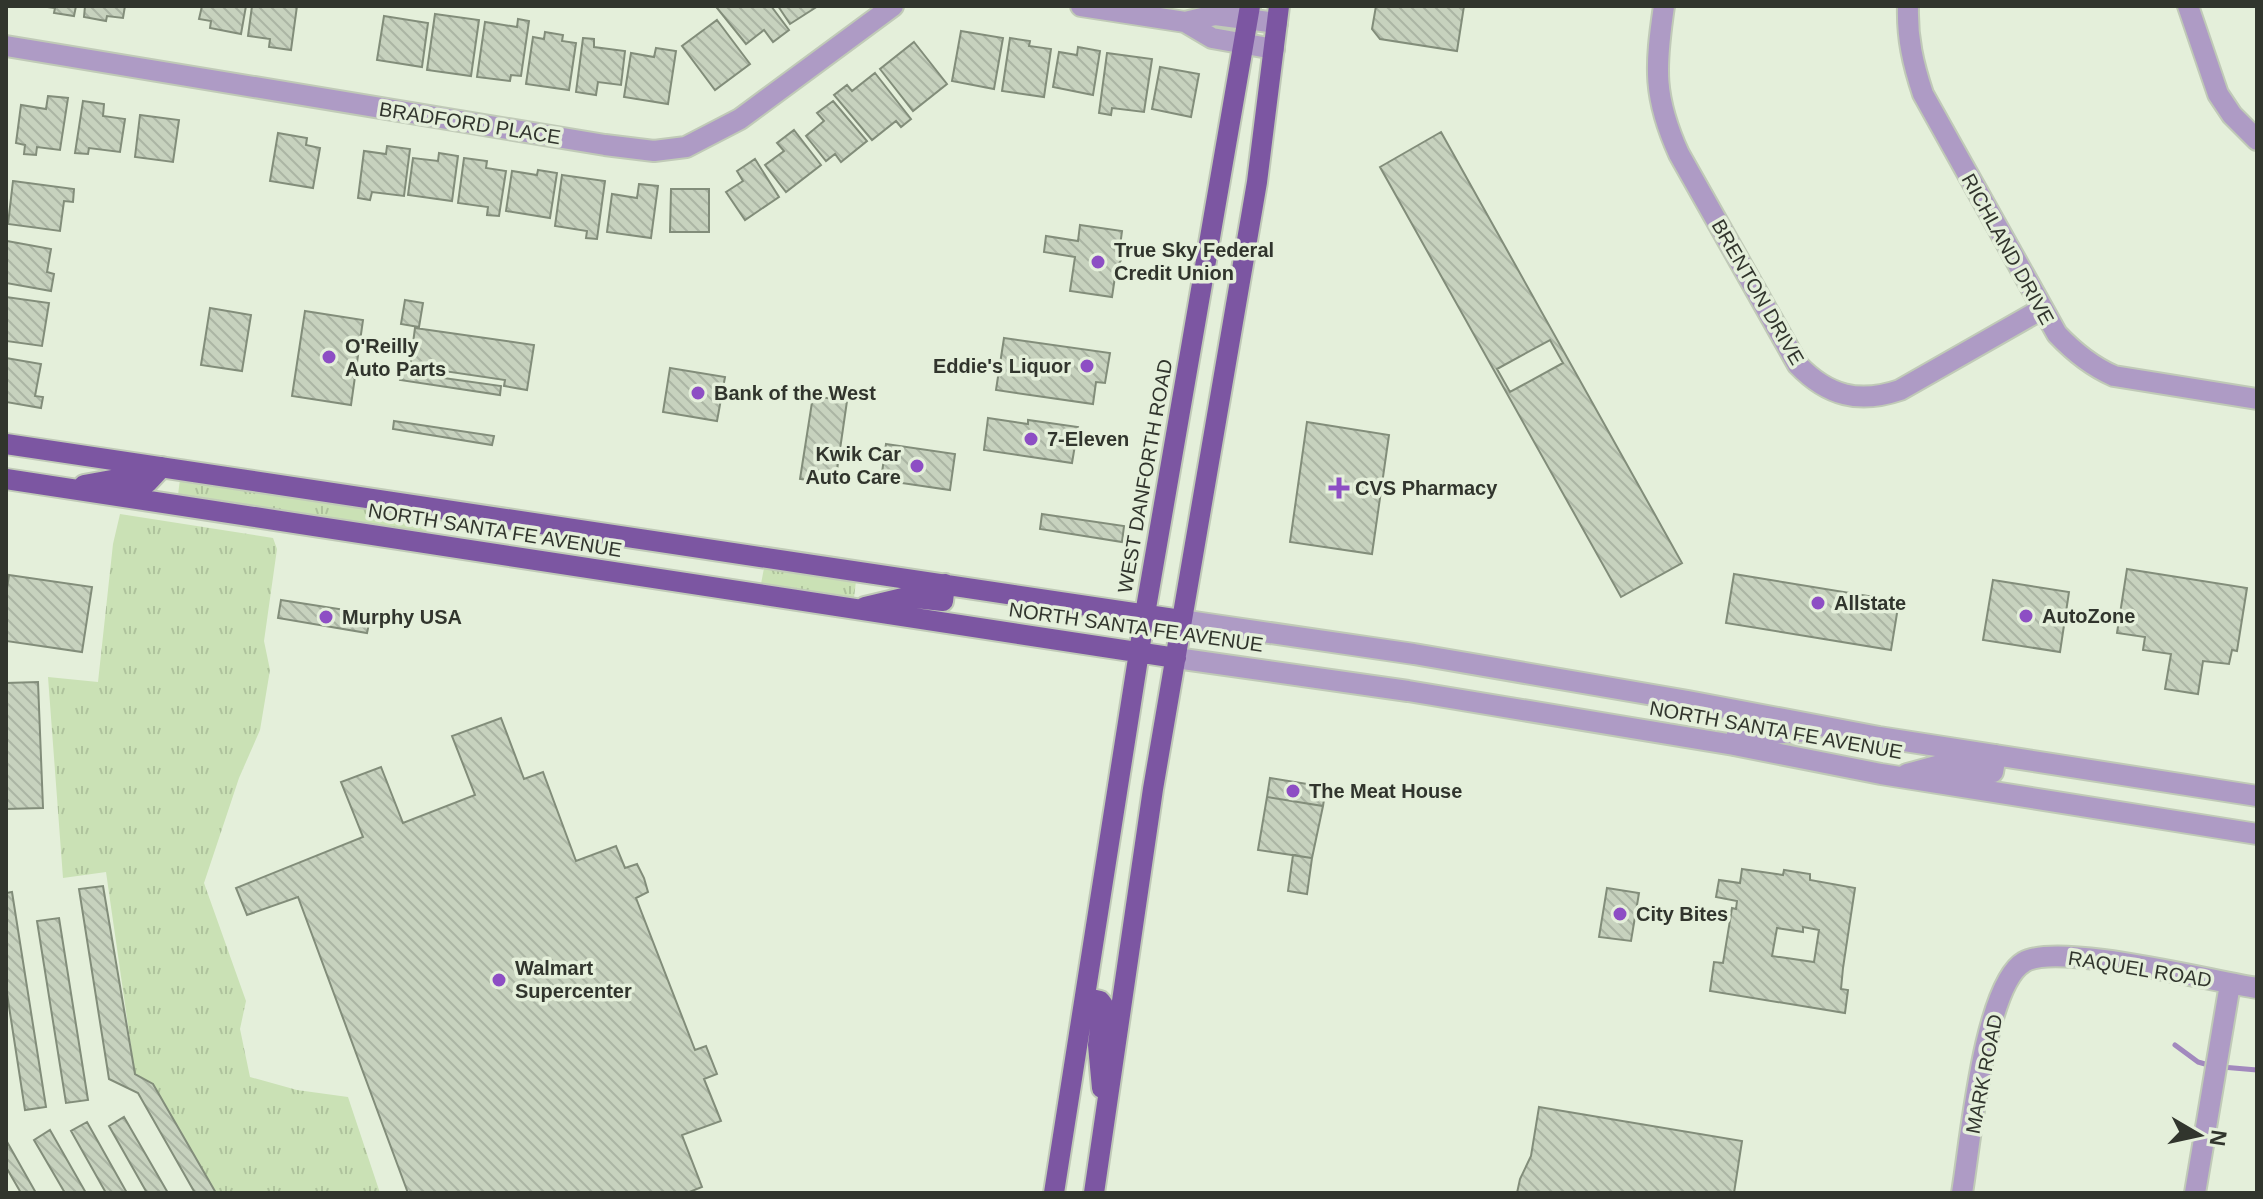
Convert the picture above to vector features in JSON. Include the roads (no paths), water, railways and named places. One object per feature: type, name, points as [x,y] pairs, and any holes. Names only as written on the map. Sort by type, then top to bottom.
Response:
[{"type":"main road","name":"WEST DANFORTH ROAD","points":[[1054,1193],[1145,614],[1249,13]]},
{"type":"main road","points":[[1094,1193],[1153,789],[1257,182],[1278,15]]},
{"type":"main road","name":"NORTH SANTA FE AVENUE","points":[[6,444],[1181,620]]},
{"type":"main road","points":[[64,488],[117,479],[147,483],[162,467]]},
{"type":"main road","name":"NORTH SANTA FE AVENUE","points":[[6,479],[1176,658]]},
{"type":"main road","points":[[853,609],[907,597],[943,601],[945,584]]},
{"type":"main road","points":[[1087,998],[1100,1001],[1103,1005],[1098,1045],[1105,1124]]},
{"type":"street","name":"BRADFORD PLACE","points":[[6,46],[654,151],[686,147],[740,119],[893,6]]},
{"type":"street","points":[[1081,6],[1185,22],[1215,15],[1278,15]]},
{"type":"street","name":"BRENTON DRIVE","points":[[1664,6],[1656,74],[1668,130],[1798,365],[1814,382],[1857,397],[1878,397],[1900,390],[2042,309]]},
{"type":"street","name":"RICHLAND DRIVE","points":[[1908,6],[1907,32],[1913,65],[1923,94],[2057,334],[2096,368],[2114,376],[2257,399]]},
{"type":"street","points":[[2188,6],[2218,94],[2232,115],[2257,140]]},
{"type":"street","points":[[1185,22],[1212,38],[1274,49]]},
{"type":"street","name":"NORTH SANTA FE AVENUE","points":[[1181,620],[1444,659],[1839,729],[2257,796]]},
{"type":"street","name":"NORTH SANTA FE AVENUE","points":[[1176,658],[1408,691],[1734,745],[1900,777],[2257,834]]},
{"type":"street","points":[[1734,745],[1739,729],[1770,734],[1839,729]]},
{"type":"street","points":[[1900,777],[1944,764],[1993,772],[1996,755]]},
{"type":"street","name":"RAQUEL ROAD","points":[[2023,962],[2047,955],[2079,956],[2257,988]]},
{"type":"street","name":"MARK ROAD","points":[[1962,1193],[1988,1031],[2004,985],[2023,962]]},
{"type":"street","points":[[2195,1193],[2230,984]]},
{"type":"waterway","points":[[2175,1045],[2198,1062],[2212,1066]]},
{"type":"waterway","points":[[2222,1067],[2257,1070]]},
{"type":"place","name":"True Sky Federal Credit Union","points":[[1098,262]]},
{"type":"place","name":"O'Reilly Auto Parts","points":[[329,357]]},
{"type":"place","name":"Eddie's Liquor","points":[[1087,366]]},
{"type":"place","name":"Bank of the West","points":[[698,393]]},
{"type":"place","name":"7-Eleven","points":[[1031,439]]},
{"type":"place","name":"Kwik Car Auto Care","points":[[917,466]]},
{"type":"place","name":"CVS Pharmacy","points":[[1339,488]]},
{"type":"place","name":"Allstate","points":[[1818,603]]},
{"type":"place","name":"AutoZone","points":[[2026,616]]},
{"type":"place","name":"Murphy USA","points":[[326,617]]},
{"type":"place","name":"The Meat House","points":[[1293,791]]},
{"type":"place","name":"City Bites","points":[[1620,914]]},
{"type":"place","name":"Walmart Supercenter","points":[[499,980]]}]
